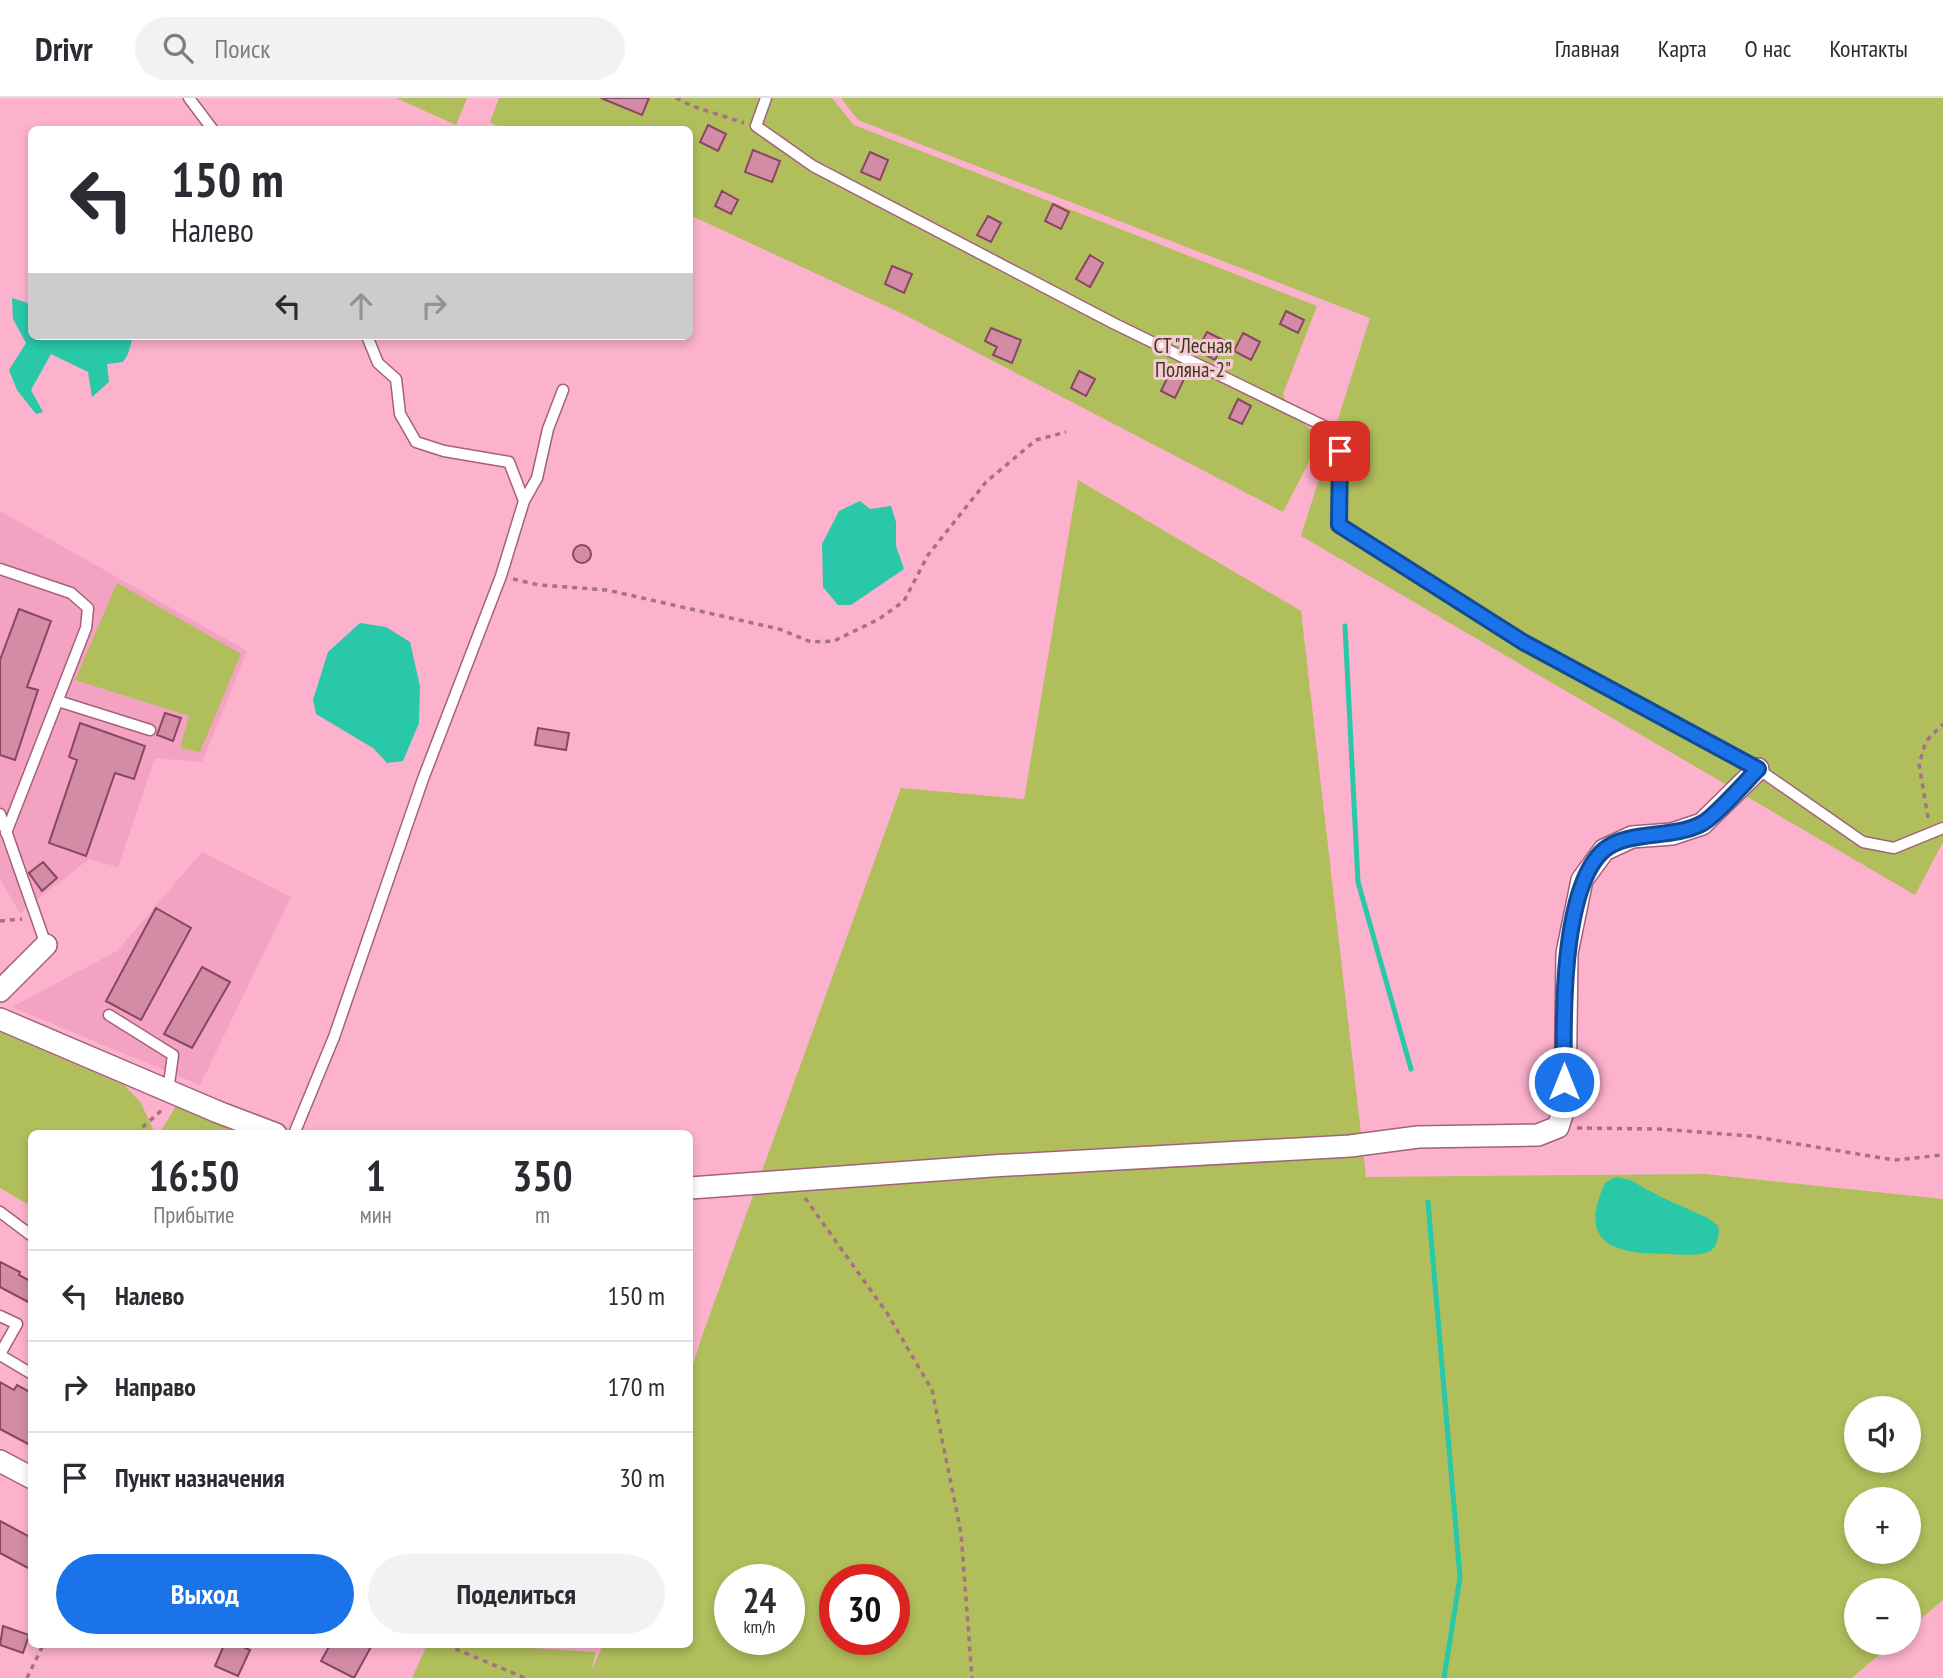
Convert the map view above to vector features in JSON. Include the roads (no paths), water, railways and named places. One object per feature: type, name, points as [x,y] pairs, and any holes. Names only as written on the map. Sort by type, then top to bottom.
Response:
[{"type":"street","points":[[693,1188],[992,1166],[1350,1146],[1418,1137],[1538,1135],[1558,1127],[1565,1105],[1567,953],[1582,880],[1604,850],[1632,837],[1672,834],[1702,824],[1758,769]]},
{"type":"street","points":[[0,991],[46,945]]},
{"type":"street","points":[[0,1019],[265,1130]]},
{"type":"street","points":[[0,1461],[28,1476]]},
{"type":"lane","points":[[190,98],[210,126]]},
{"type":"lane","points":[[766,98],[756,126],[824,172],[1113,323],[1330,429],[1340,451],[1339,525],[1523,642],[1758,769],[1863,842],[1894,848],[1943,828]]},
{"type":"lane","points":[[369,340],[378,363],[396,379],[400,414],[416,442],[444,451],[509,463],[524,501]]},
{"type":"lane","points":[[297,1130],[334,1037],[423,779],[501,576],[524,501],[537,478],[548,429],[563,390]]},
{"type":"lane","points":[[0,569],[71,593],[88,608],[86,628],[6,833]]},
{"type":"lane","points":[[58,701],[150,730]]},
{"type":"lane","points":[[0,814],[46,945]]},
{"type":"lane","points":[[109,1015],[173,1055],[172,1093]]},
{"type":"lane","points":[[1,1216],[28,1233]]},
{"type":"lane","points":[[0,1315],[17,1324],[0,1355],[28,1372]]},
{"type":"waterway","points":[[1345,626],[1358,882],[1411,1069]]},
{"type":"waterway","points":[[1428,1202],[1460,1577],[1444,1678]]},
{"type":"park label","name":"СТ \"Лесная Поляна-2\"","points":[[1193,358]]}]
